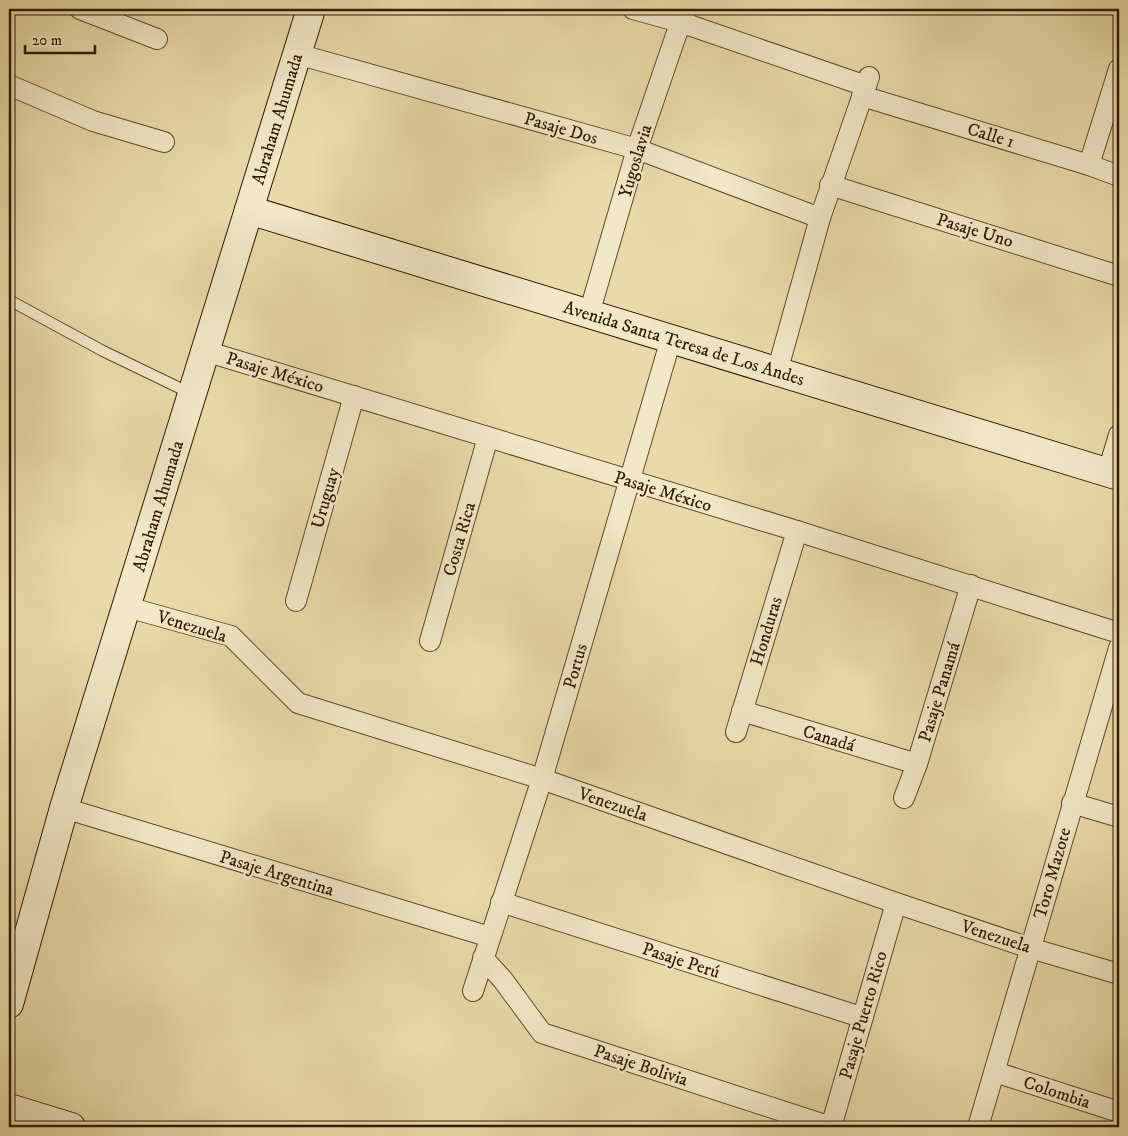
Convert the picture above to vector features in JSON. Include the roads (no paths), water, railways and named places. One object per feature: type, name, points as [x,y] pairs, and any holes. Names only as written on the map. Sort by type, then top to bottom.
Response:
[{"type":"street","points":[[80,9],[157,39]]},
{"type":"street","name":"Abraham Ahumada","points":[[9,1004],[64,808],[311,9]]},
{"type":"street","points":[[633,9],[683,16],[866,86],[830,185],[776,372]]},
{"type":"street","name":"Yugoslavia","points":[[589,314],[637,149],[683,16]]},
{"type":"street","name":"Pasaje Dos","points":[[297,54],[637,149],[820,218]]},
{"type":"street","points":[[1089,165],[1119,69]]},
{"type":"street","name":"Calle 1","points":[[866,86],[1119,176]]},
{"type":"street","points":[[10,89],[93,121],[164,142]]},
{"type":"street","name":"Pasaje Uno","points":[[830,185],[1119,276]]},
{"type":"street","name":"Avenida Santa Teresa de Los Andes","points":[[249,210],[1114,474]]},
{"type":"street","name":"Portus","points":[[473,991],[500,902],[542,779],[671,340]]},
{"type":"street","name":"Pasaje México","points":[[205,351],[797,531],[1119,633]]},
{"type":"street","name":"Uruguay","points":[[296,601],[354,396]]},
{"type":"street","points":[[1114,474],[1119,435]]},
{"type":"street","name":"Costa Rica","points":[[430,641],[488,437]]},
{"type":"street","name":"Honduras","points":[[736,732],[797,531]]},
{"type":"street","name":"Pasaje Panamá","points":[[904,798],[917,764],[971,585]]},
{"type":"street","name":"Venezuela","points":[[127,607],[231,636],[298,703],[542,779],[896,903],[1030,948],[1119,974]]},
{"type":"street","name":"Toro Mazote","points":[[978,1127],[1072,803],[1119,651]]},
{"type":"street","name":"Canadá","points":[[742,712],[917,764]]},
{"type":"street","points":[[1072,803],[1119,817]]},
{"type":"street","name":"Pasaje Argentina","points":[[64,808],[490,937]]},
{"type":"street","name":"Pasaje Perú","points":[[500,902],[862,1017]]},
{"type":"street","name":"Pasaje Puerto Rico","points":[[831,1127],[896,903]]},
{"type":"street","name":"Pasaje Bolivia","points":[[483,958],[504,980],[542,1033],[831,1127]]},
{"type":"street","name":"Colombia","points":[[995,1072],[1119,1112]]},
{"type":"street","points":[[9,1108],[71,1127]]},
{"type":"lane","points":[[9,300],[103,351],[192,394]]}]
